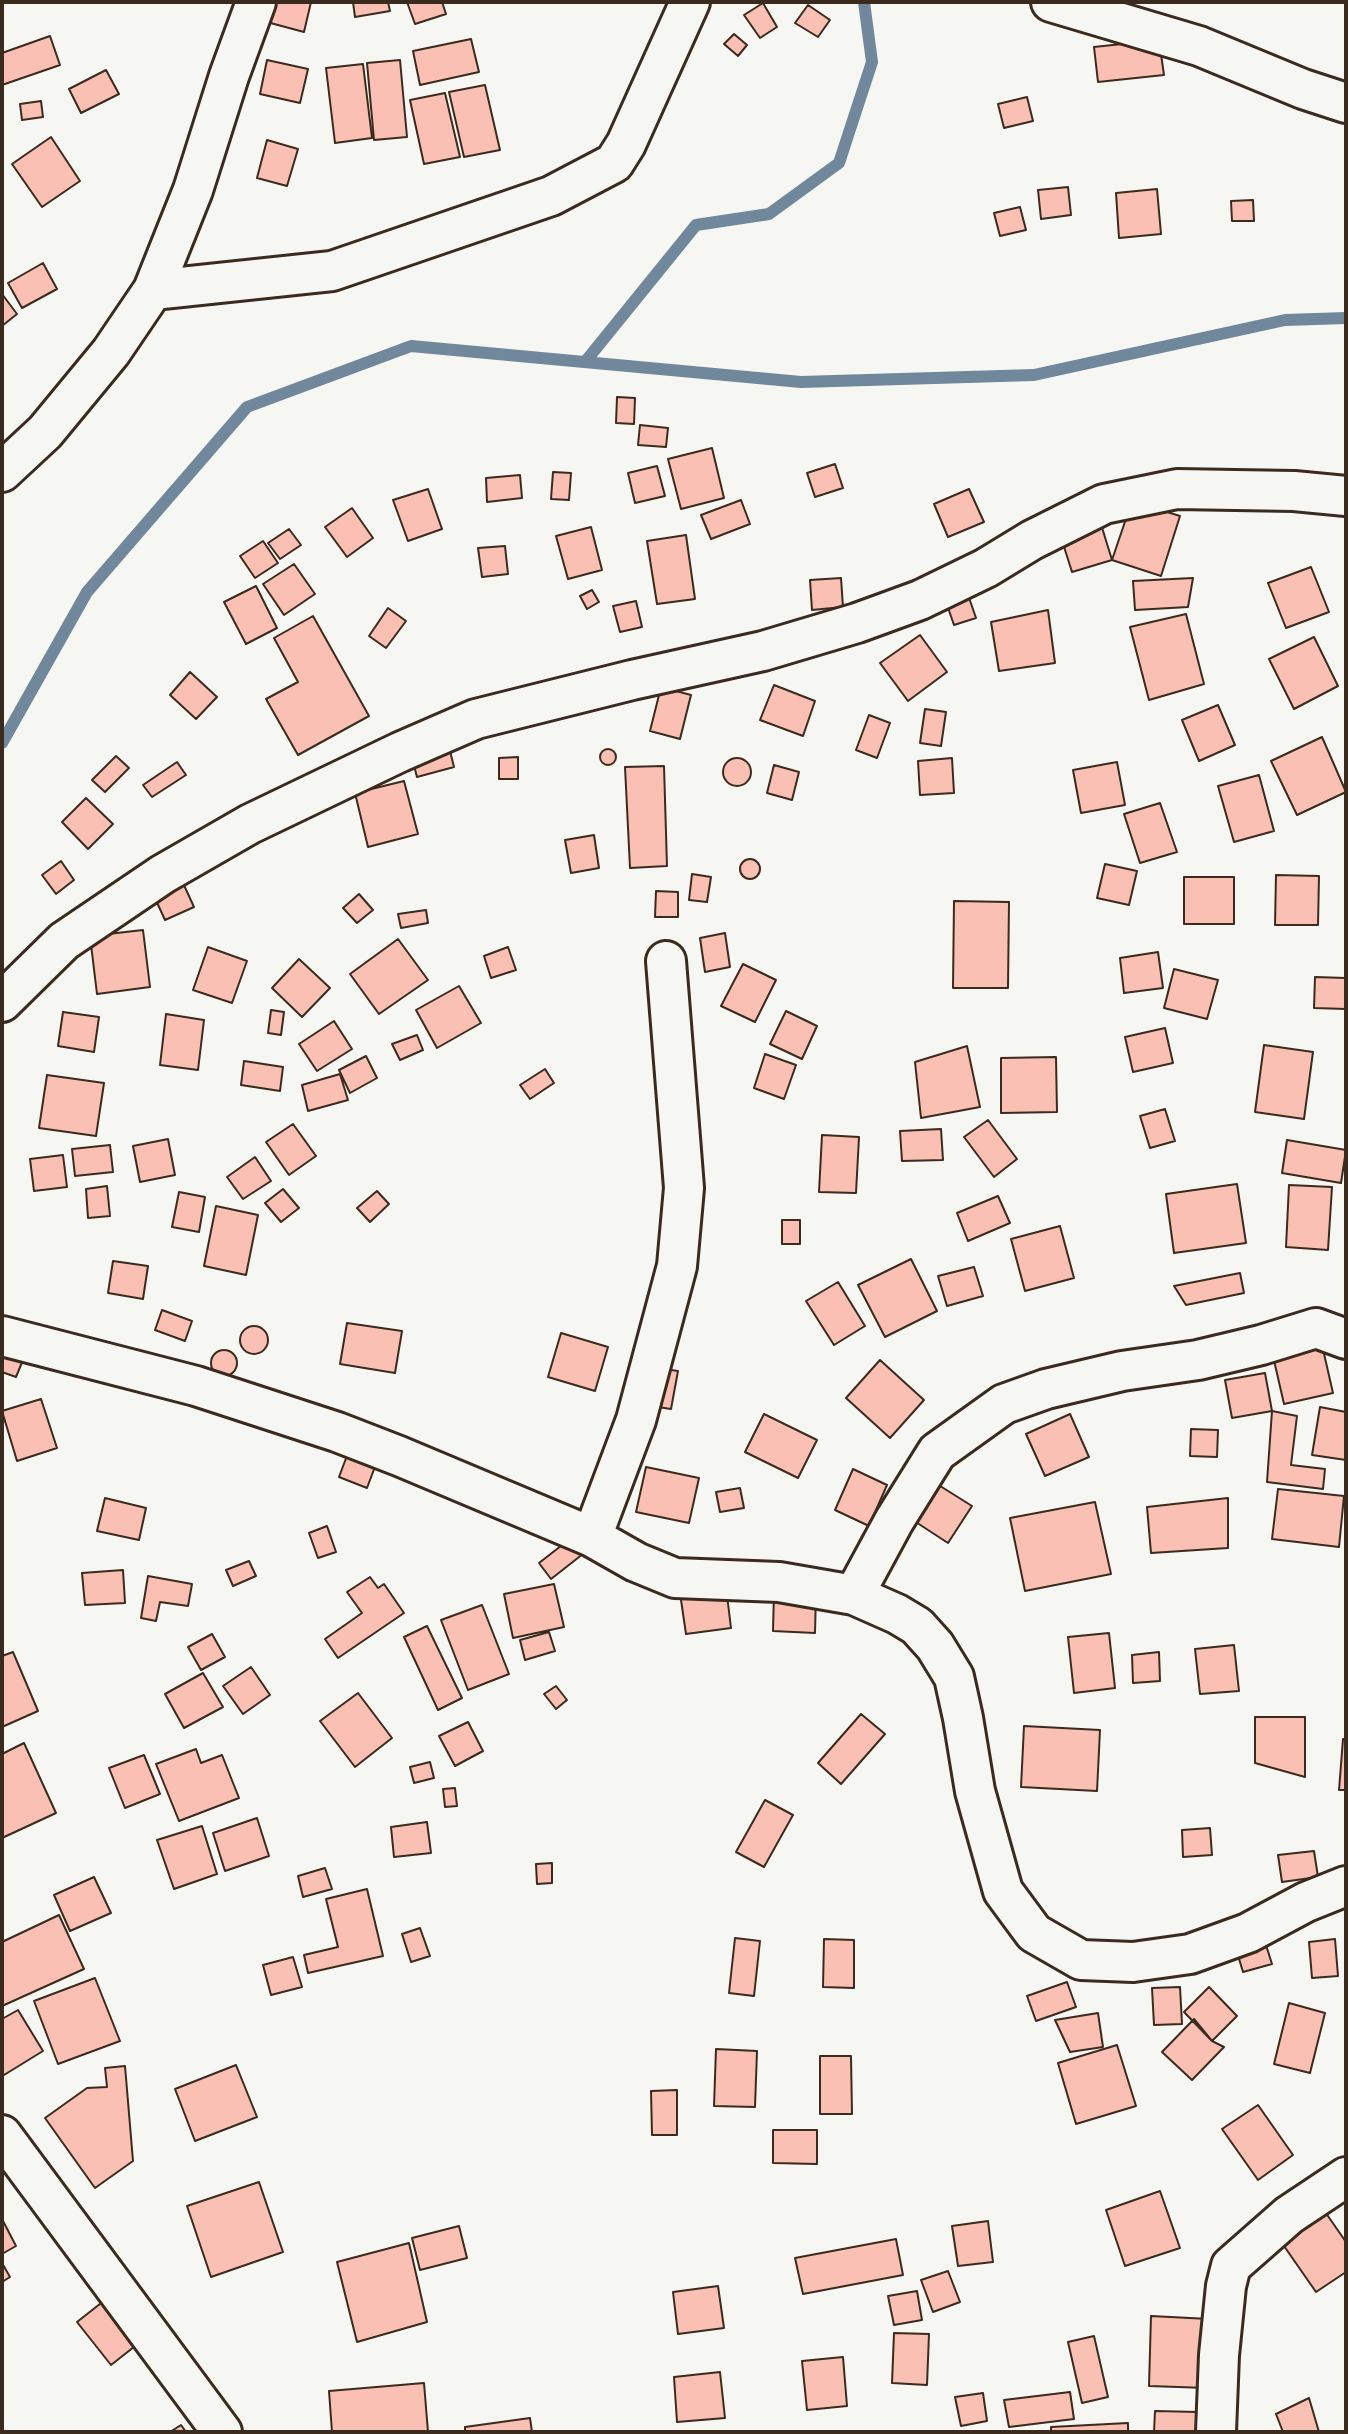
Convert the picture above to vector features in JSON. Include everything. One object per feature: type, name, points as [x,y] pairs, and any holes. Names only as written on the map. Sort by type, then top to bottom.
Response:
[{"type":"street","points":[[2,472],[45,432],[111,352],[153,290],[193,190],[256,2]]},
{"type":"street","points":[[153,290],[332,271],[551,196],[614,163],[626,144],[690,2]]},
{"type":"street","points":[[1051,2],[1199,47],[1303,89],[1346,103]]},
{"type":"street","points":[[2,1002],[64,942],[163,873],[250,824],[476,719],[762,651],[856,623],[920,600],[964,579],[1032,540],[1104,504],[1177,489],[1294,491],[1346,496]]},
{"type":"street","points":[[592,1537],[636,1420],[677,1266],[684,1188],[666,961]]},
{"type":"street","points":[[855,1595],[894,1521],[937,1452],[1003,1404],[1046,1389],[1122,1371],[1198,1360],[1316,1328],[1346,1339]]},
{"type":"street","points":[[2,1336],[196,1386],[337,1432],[592,1537],[636,1562],[675,1578],[779,1582],[855,1595],[897,1614],[917,1626],[935,1646],[954,1677],[975,1791],[1003,1891],[1034,1933],[1081,1959],[1133,1962],[1190,1954],[1248,1933],[1306,1902],[1346,1886]]},
{"type":"street","points":[[2,2135],[222,2432]]},
{"type":"street","points":[[1216,2432],[1219,2355],[1226,2286],[1231,2266],[1289,2215],[1346,2177]]},
{"type":"building","points":[[268,2],[311,2],[304,32],[263,21]]},
{"type":"building","points":[[353,2],[388,2],[390,11],[355,17]]},
{"type":"building","points":[[407,2],[442,2],[446,14],[415,24]]},
{"type":"building","points":[[763,3],[777,27],[760,38],[744,15]]},
{"type":"building","points":[[808,5],[830,20],[818,37],[795,23]]},
{"type":"building","points":[[734,34],[747,45],[738,56],[724,44]]},
{"type":"building","points":[[50,36],[60,65],[2,85],[2,53]]},
{"type":"building","points":[[471,39],[479,72],[420,85],[413,51]]},
{"type":"building","points":[[1159,40],[1164,75],[1098,82],[1094,47]]},
{"type":"building","points":[[267,60],[308,69],[300,103],[260,94]]},
{"type":"building","points":[[400,60],[407,137],[374,140],[367,63]]},
{"type":"building","points":[[363,64],[372,138],[335,143],[326,68]]},
{"type":"building","points":[[106,70],[119,94],[81,113],[69,89]]},
{"type":"building","points":[[485,85],[500,150],[464,157],[449,92]]},
{"type":"building","points":[[445,93],[460,157],[424,164],[410,100]]},
{"type":"building","points":[[1027,97],[1033,121],[1004,128],[998,104]]},
{"type":"building","points":[[41,101],[43,117],[22,120],[20,104]]},
{"type":"building","points":[[51,137],[80,181],[42,207],[12,164]]},
{"type":"building","points":[[267,140],[298,149],[287,186],[257,178]]},
{"type":"building","points":[[1068,187],[1071,215],[1041,219],[1038,190]]},
{"type":"building","points":[[1157,189],[1161,234],[1119,238],[1116,193]]},
{"type":"building","points":[[1253,200],[1254,221],[1232,221],[1231,201]]},
{"type":"building","points":[[1020,207],[1026,230],[1000,236],[994,213]]},
{"type":"building","points":[[43,263],[57,289],[22,308],[8,283]]},
{"type":"building","points":[[2,294],[17,314],[2,326]]},
{"type":"building","points":[[617,397],[635,398],[634,424],[616,423]]},
{"type":"building","points":[[640,425],[668,428],[666,447],[638,445]]},
{"type":"building","points":[[712,448],[724,498],[681,509],[668,459]]},
{"type":"building","points":[[835,464],[843,488],[815,497],[807,473]]},
{"type":"building","points":[[657,466],[665,496],[635,503],[628,473]]},
{"type":"building","points":[[553,472],[571,473],[569,500],[551,499]]},
{"type":"building","points":[[520,475],[522,498],[487,502],[486,478]]},
{"type":"building","points":[[428,489],[442,529],[408,541],[393,500]]},
{"type":"building","points":[[969,489],[984,522],[948,537],[934,504]]},
{"type":"building","points":[[741,500],[750,524],[711,539],[701,515]]},
{"type":"building","points":[[1132,501],[1180,516],[1161,576],[1112,560]]},
{"type":"building","points":[[352,508],[373,538],[347,557],[325,527]]},
{"type":"building","points":[[1100,521],[1112,560],[1072,572],[1060,534]]},
{"type":"building","points":[[591,527],[602,570],[568,579],[556,536]]},
{"type":"building","points":[[289,529],[301,545],[280,559],[268,543]]},
{"type":"building","points":[[686,535],[695,599],[657,604],[647,541]]},
{"type":"building","points":[[263,541],[278,563],[255,578],[240,556]]},
{"type":"building","points":[[505,546],[508,574],[482,577],[478,548]]},
{"type":"building","points":[[294,564],[315,594],[284,615],[263,584]]},
{"type":"building","points":[[1311,567],[1329,612],[1286,628],[1268,583]]},
{"type":"building","points":[[841,578],[843,607],[812,610],[810,580]]},
{"type":"building","points":[[1193,578],[1188,607],[1135,610],[1133,581]]},
{"type":"building","points":[[256,586],[277,628],[246,644],[224,602]]},
{"type":"building","points":[[966,589],[976,618],[954,625],[944,596]]},
{"type":"building","points":[[592,590],[599,602],[587,609],[580,596]]},
{"type":"building","points":[[636,601],[642,627],[620,632],[613,606]]},
{"type":"building","points":[[388,608],[406,621],[386,648],[369,636]]},
{"type":"building","points":[[1048,610],[1055,663],[999,671],[991,622]]},
{"type":"building","points":[[1186,614],[1204,684],[1149,700],[1130,627]]},
{"type":"building","points":[[313,616],[369,716],[298,755],[266,699],[298,682],[274,638]]},
{"type":"building","points":[[920,635],[947,672],[908,701],[880,663]]},
{"type":"building","points":[[1314,637],[1338,686],[1294,709],[1269,659]]},
{"type":"building","points":[[190,672],[217,697],[196,719],[170,695]]},
{"type":"building","points":[[774,685],[815,701],[803,736],[760,720]]},
{"type":"building","points":[[661,687],[691,695],[680,739],[650,731]]},
{"type":"building","points":[[1218,705],[1235,745],[1199,761],[1182,720]]},
{"type":"building","points":[[925,709],[946,712],[941,746],[920,743]]},
{"type":"building","points":[[869,715],[890,723],[877,758],[856,750]]},
{"type":"building","points":[[1322,737],[1346,792],[1297,815],[1271,761]]},
{"type":"building","points":[[449,747],[454,767],[417,777],[412,758]]},
{"type":"building","points":[[608,749],[614,751],[614,763],[608,765],[602,763],[600,757],[602,751]]},
{"type":"building","points":[[116,756],[129,768],[105,792],[92,780]]},
{"type":"building","points":[[518,757],[518,779],[499,779],[499,758]]},
{"type":"building","points":[[737,758],[747,762],[751,772],[747,782],[737,786],[727,782],[723,772],[727,762]]},
{"type":"building","points":[[952,758],[954,793],[920,795],[918,761]]},
{"type":"building","points":[[177,762],[186,775],[152,797],[143,785]]},
{"type":"building","points":[[1117,762],[1125,805],[1081,813],[1073,770]]},
{"type":"building","points":[[774,765],[799,772],[792,800],[767,793]]},
{"type":"building","points":[[664,766],[667,866],[630,868],[625,767]]},
{"type":"building","points":[[1259,775],[1274,831],[1234,842],[1218,786]]},
{"type":"building","points":[[404,781],[418,834],[368,847],[355,793]]},
{"type":"building","points":[[86,798],[113,824],[88,849],[62,822]]},
{"type":"building","points":[[1160,803],[1177,852],[1140,863],[1124,814]]},
{"type":"building","points":[[594,835],[599,868],[571,873],[565,840]]},
{"type":"building","points":[[750,859],[757,862],[760,869],[757,876],[750,879],[743,876],[740,869],[743,862]]},
{"type":"building","points":[[61,861],[74,880],[56,894],[42,875]]},
{"type":"building","points":[[1105,864],[1137,871],[1129,905],[1097,898]]},
{"type":"building","points":[[692,874],[711,877],[707,902],[689,900]]},
{"type":"building","points":[[1276,875],[1319,876],[1318,925],[1275,925]]},
{"type":"building","points":[[1184,877],[1234,877],[1234,924],[1184,924]]},
{"type":"building","points":[[183,883],[194,907],[165,920],[154,896]]},
{"type":"building","points":[[656,891],[678,892],[678,917],[655,917]]},
{"type":"building","points":[[359,894],[373,910],[357,923],[343,908]]},
{"type":"building","points":[[954,901],[1009,902],[1008,988],[953,988]]},
{"type":"building","points":[[426,910],[428,923],[401,928],[398,914]]},
{"type":"building","points":[[143,930],[150,987],[97,994],[90,936]]},
{"type":"building","points":[[725,933],[730,967],[705,972],[700,938]]},
{"type":"building","points":[[398,939],[428,980],[379,1014],[350,974]]},
{"type":"building","points":[[208,947],[247,961],[232,1003],[193,990]]},
{"type":"building","points":[[508,947],[516,970],[491,978],[484,956]]},
{"type":"building","points":[[1158,952],[1163,988],[1124,993],[1120,958]]},
{"type":"building","points":[[299,959],[330,988],[302,1017],[272,988]]},
{"type":"building","points":[[743,964],[776,980],[755,1022],[721,1006]]},
{"type":"building","points":[[1174,969],[1218,980],[1207,1019],[1164,1008]]},
{"type":"building","points":[[1315,977],[1346,978],[1346,1009],[1314,1008]]},
{"type":"building","points":[[459,986],[481,1023],[437,1048],[416,1010]]},
{"type":"building","points":[[271,1010],[284,1012],[281,1035],[268,1033]]},
{"type":"building","points":[[786,1011],[817,1026],[802,1059],[770,1044]]},
{"type":"building","points":[[63,1012],[99,1017],[94,1052],[58,1046]]},
{"type":"building","points":[[166,1014],[204,1020],[198,1070],[160,1065]]},
{"type":"building","points":[[334,1021],[352,1049],[317,1071],[299,1044]]},
{"type":"building","points":[[1165,1028],[1173,1063],[1133,1072],[1125,1037]]},
{"type":"building","points":[[417,1035],[423,1050],[400,1060],[392,1044]]},
{"type":"building","points":[[1264,1045],[1313,1052],[1304,1119],[1255,1112]]},
{"type":"building","points":[[967,1046],[980,1107],[921,1118],[915,1062]]},
{"type":"building","points":[[765,1054],[796,1065],[784,1099],[754,1088]]},
{"type":"building","points":[[366,1056],[377,1078],[350,1093],[339,1070]]},
{"type":"building","points":[[1056,1057],[1057,1112],[1001,1113],[1001,1058]]},
{"type":"building","points":[[244,1061],[283,1067],[280,1091],[241,1085]]},
{"type":"building","points":[[545,1069],[554,1083],[530,1099],[520,1085]]},
{"type":"building","points":[[340,1074],[348,1100],[308,1111],[302,1085]]},
{"type":"building","points":[[47,1075],[104,1083],[96,1136],[39,1128]]},
{"type":"building","points":[[1165,1109],[1175,1141],[1150,1148],[1140,1116]]},
{"type":"building","points":[[988,1120],[1017,1159],[994,1177],[964,1137]]},
{"type":"building","points":[[293,1124],[316,1156],[289,1175],[266,1142]]},
{"type":"building","points":[[941,1129],[943,1160],[902,1161],[900,1131]]},
{"type":"building","points":[[822,1135],[859,1137],[856,1193],[819,1192]]},
{"type":"building","points":[[168,1139],[175,1175],[140,1182],[133,1146]]},
{"type":"building","points":[[1287,1140],[1346,1150],[1341,1183],[1282,1173]]},
{"type":"building","points":[[110,1145],[113,1172],[75,1176],[72,1149]]},
{"type":"building","points":[[63,1155],[67,1187],[34,1191],[30,1159]]},
{"type":"building","points":[[255,1157],[271,1181],[243,1199],[227,1177]]},
{"type":"building","points":[[1237,1184],[1246,1243],[1174,1253],[1166,1194]]},
{"type":"building","points":[[1289,1185],[1332,1187],[1328,1250],[1286,1247]]},
{"type":"building","points":[[107,1186],[110,1216],[88,1218],[86,1189]]},
{"type":"building","points":[[283,1189],[299,1208],[281,1222],[265,1203]]},
{"type":"building","points":[[377,1191],[389,1204],[370,1222],[357,1208]]},
{"type":"building","points":[[179,1192],[205,1197],[199,1232],[172,1227]]},
{"type":"building","points":[[998,1196],[1010,1223],[968,1241],[957,1213]]},
{"type":"building","points":[[216,1206],[258,1215],[246,1275],[204,1266]]},
{"type":"building","points":[[782,1220],[800,1220],[800,1244],[782,1244]]},
{"type":"building","points":[[1060,1226],[1074,1278],[1025,1291],[1011,1239]]},
{"type":"building","points":[[911,1259],[937,1311],[885,1337],[858,1285]]},
{"type":"building","points":[[113,1261],[148,1266],[143,1299],[108,1293]]},
{"type":"building","points":[[974,1267],[983,1296],[947,1306],[938,1276]]},
{"type":"building","points":[[1240,1273],[1244,1293],[1186,1305],[1174,1286]]},
{"type":"building","points":[[838,1282],[865,1326],[834,1345],[806,1301]]},
{"type":"building","points":[[162,1310],[192,1321],[185,1341],[155,1330]]},
{"type":"building","points":[[347,1323],[402,1331],[395,1373],[340,1364]]},
{"type":"building","points":[[254,1326],[264,1330],[268,1340],[264,1350],[254,1354],[244,1350],[240,1340],[244,1330]]},
{"type":"building","points":[[561,1333],[608,1347],[595,1391],[548,1377]]},
{"type":"building","points":[[1322,1345],[1333,1393],[1284,1404],[1273,1356]]},
{"type":"building","points":[[2,1346],[25,1355],[16,1377],[2,1372]]},
{"type":"building","points":[[224,1350],[233,1354],[237,1363],[233,1372],[224,1376],[215,1372],[211,1363],[215,1354]]},
{"type":"building","points":[[880,1360],[924,1400],[890,1438],[846,1398]]},
{"type":"building","points":[[658,1368],[678,1371],[671,1409],[651,1406]]},
{"type":"building","points":[[1265,1373],[1272,1411],[1232,1418],[1225,1380]]},
{"type":"building","points":[[41,1399],[57,1448],[17,1461],[2,1411]]},
{"type":"building","points":[[1320,1407],[1346,1412],[1346,1460],[1312,1455]]},
{"type":"building","points":[[1272,1411],[1297,1416],[1291,1465],[1325,1469],[1323,1489],[1267,1482]]},
{"type":"building","points":[[764,1414],[817,1440],[798,1478],[745,1452]]},
{"type":"building","points":[[1070,1414],[1089,1457],[1045,1476],[1026,1434]]},
{"type":"building","points":[[1191,1429],[1218,1430],[1217,1457],[1190,1456]]},
{"type":"building","points":[[348,1453],[376,1464],[367,1488],[339,1477]]},
{"type":"building","points":[[646,1467],[699,1478],[689,1523],[636,1512]]},
{"type":"building","points":[[853,1469],[887,1485],[869,1526],[835,1510]]},
{"type":"building","points":[[929,1479],[972,1506],[948,1543],[905,1515]]},
{"type":"building","points":[[740,1488],[744,1508],[720,1512],[716,1492]]},
{"type":"building","points":[[1278,1489],[1344,1496],[1339,1547],[1272,1539]]},
{"type":"building","points":[[105,1498],[146,1508],[139,1540],[97,1531]]},
{"type":"building","points":[[1228,1498],[1228,1548],[1151,1553],[1147,1507]]},
{"type":"building","points":[[1095,1502],[1111,1574],[1025,1591],[1010,1518]]},
{"type":"building","points":[[327,1526],[336,1552],[318,1558],[309,1533]]},
{"type":"building","points":[[575,1535],[588,1550],[551,1579],[539,1563]]},
{"type":"building","points":[[249,1561],[256,1576],[233,1586],[226,1570]]},
{"type":"building","points":[[123,1570],[125,1603],[85,1605],[82,1573]]},
{"type":"building","points":[[148,1576],[192,1584],[188,1606],[160,1602],[156,1621],[141,1618]]},
{"type":"building","points":[[370,1577],[378,1588],[384,1584],[404,1613],[338,1658],[325,1639],[362,1613],[347,1592]]},
{"type":"building","points":[[554,1584],[564,1627],[513,1638],[504,1594]]},
{"type":"building","points":[[726,1587],[731,1628],[686,1634],[680,1593]]},
{"type":"building","points":[[774,1591],[816,1593],[815,1633],[773,1631]]},
{"type":"building","points":[[482,1605],[509,1674],[468,1690],[441,1620]]},
{"type":"building","points":[[427,1626],[462,1698],[438,1710],[404,1637]]},
{"type":"building","points":[[549,1632],[555,1651],[525,1660],[520,1640]]},
{"type":"building","points":[[1109,1633],[1115,1688],[1074,1693],[1068,1637]]},
{"type":"building","points":[[212,1634],[225,1657],[201,1670],[188,1647]]},
{"type":"building","points":[[1234,1645],[1239,1691],[1200,1694],[1195,1649]]},
{"type":"building","points":[[13,1652],[38,1711],[2,1727],[2,1656]]},
{"type":"building","points":[[1159,1652],[1160,1681],[1133,1683],[1132,1655]]},
{"type":"building","points":[[251,1667],[270,1695],[243,1714],[223,1686]]},
{"type":"building","points":[[203,1673],[223,1707],[184,1728],[165,1694]]},
{"type":"building","points":[[556,1686],[567,1700],[556,1709],[544,1694]]},
{"type":"building","points":[[358,1693],[392,1738],[355,1767],[320,1721]]},
{"type":"building","points":[[861,1714],[885,1734],[841,1784],[818,1763]]},
{"type":"building","points":[[1255,1717],[1305,1717],[1305,1777],[1255,1763]]},
{"type":"building","points":[[468,1722],[483,1751],[455,1766],[439,1736]]},
{"type":"building","points":[[1024,1726],[1100,1730],[1097,1791],[1021,1787]]},
{"type":"building","points":[[1343,1739],[1346,1739],[1346,1790],[1339,1790]]},
{"type":"building","points":[[24,1743],[56,1813],[2,1838],[2,1754]]},
{"type":"building","points":[[196,1749],[201,1763],[222,1755],[239,1798],[179,1821],[156,1764]]},
{"type":"building","points":[[144,1755],[160,1794],[125,1808],[109,1768]]},
{"type":"building","points":[[430,1762],[434,1778],[414,1783],[410,1767]]},
{"type":"building","points":[[455,1788],[457,1806],[445,1807],[443,1789]]},
{"type":"building","points":[[765,1800],[793,1815],[764,1867],[736,1852]]},
{"type":"building","points":[[257,1818],[269,1856],[225,1871],[213,1833]]},
{"type":"building","points":[[427,1822],[431,1853],[394,1857],[391,1827]]},
{"type":"building","points":[[202,1826],[217,1874],[174,1889],[157,1840]]},
{"type":"building","points":[[1210,1828],[1212,1855],[1183,1857],[1182,1830]]},
{"type":"building","points":[[1314,1851],[1318,1877],[1282,1882],[1278,1855]]},
{"type":"building","points":[[552,1863],[552,1883],[537,1884],[536,1864]]},
{"type":"building","points":[[325,1868],[332,1889],[303,1897],[298,1876]]},
{"type":"building","points":[[94,1877],[111,1913],[70,1931],[54,1895]]},
{"type":"building","points":[[367,1889],[383,1956],[308,1973],[304,1955],[338,1947],[326,1899]]},
{"type":"building","points":[[59,1915],[84,1969],[2,2006],[2,1942]]},
{"type":"building","points":[[420,1928],[430,1956],[411,1962],[402,1934]]},
{"type":"building","points":[[735,1938],[760,1941],[754,1996],[729,1993]]},
{"type":"building","points":[[824,1939],[854,1940],[854,1988],[823,1987]]},
{"type":"building","points":[[1335,1939],[1338,1976],[1312,1978],[1309,1942]]},
{"type":"building","points":[[1266,1945],[1272,1964],[1243,1972],[1237,1952]]},
{"type":"building","points":[[293,1957],[302,1987],[271,1995],[263,1965]]},
{"type":"building","points":[[95,1978],[120,2041],[58,2064],[34,2001]]},
{"type":"building","points":[[1067,1982],[1076,2007],[1036,2021],[1027,1996]]},
{"type":"building","points":[[1180,1987],[1182,2024],[1154,2025],[1152,1988]]},
{"type":"building","points":[[1209,1987],[1237,2016],[1212,2041],[1184,2012]]},
{"type":"building","points":[[1289,2003],[1325,2013],[1310,2073],[1274,2064]]},
{"type":"building","points":[[18,2010],[43,2051],[4,2075],[2,2019]]},
{"type":"building","points":[[1098,2013],[1103,2047],[1070,2052],[1055,2020]]},
{"type":"building","points":[[1194,2019],[1212,2041],[1224,2047],[1192,2080],[1162,2052]]},
{"type":"building","points":[[1117,2045],[1136,2106],[1076,2124],[1058,2063]]},
{"type":"building","points":[[716,2049],[757,2051],[755,2107],[714,2106]]},
{"type":"building","points":[[820,2056],[851,2056],[852,2114],[820,2114]]},
{"type":"building","points":[[236,2065],[257,2117],[195,2141],[175,2089]]},
{"type":"building","points":[[125,2066],[133,2161],[95,2188],[45,2118],[87,2088],[107,2087],[105,2068]]},
{"type":"building","points":[[677,2090],[677,2135],[652,2135],[651,2091]]},
{"type":"building","points":[[1258,2105],[1293,2155],[1258,2180],[1222,2129]]},
{"type":"building","points":[[773,2130],[817,2130],[817,2164],[773,2163]]},
{"type":"building","points":[[259,2182],[283,2252],[211,2277],[187,2206]]},
{"type":"building","points":[[1160,2191],[1180,2248],[1125,2266],[1106,2210]]},
{"type":"building","points":[[1321,2206],[1346,2242],[1346,2272],[1316,2292],[1277,2236]]},
{"type":"building","points":[[2,2219],[16,2246],[2,2254]]},
{"type":"building","points":[[988,2221],[993,2262],[958,2266],[952,2226]]},
{"type":"building","points":[[459,2226],[467,2258],[420,2270],[412,2238]]},
{"type":"building","points":[[896,2239],[903,2275],[803,2294],[795,2258]]},
{"type":"building","points":[[409,2243],[427,2322],[357,2342],[337,2262]]},
{"type":"building","points":[[2,2263],[10,2277],[2,2282]]},
{"type":"building","points":[[948,2271],[960,2302],[933,2312],[921,2280]]},
{"type":"building","points":[[718,2286],[724,2328],[678,2334],[673,2292]]},
{"type":"building","points":[[917,2291],[922,2320],[894,2325],[888,2296]]},
{"type":"building","points":[[110,2296],[144,2339],[111,2365],[77,2322]]},
{"type":"building","points":[[1151,2316],[1209,2319],[1207,2388],[1149,2386]]},
{"type":"building","points":[[894,2333],[929,2334],[927,2385],[892,2383]]},
{"type":"building","points":[[1094,2336],[1108,2397],[1082,2403],[1068,2342]]},
{"type":"building","points":[[843,2357],[847,2406],[807,2410],[802,2361]]},
{"type":"building","points":[[720,2372],[725,2418],[677,2422],[674,2377]]},
{"type":"building","points":[[424,2383],[428,2432],[332,2432],[329,2391]]},
{"type":"building","points":[[1070,2392],[1074,2419],[1009,2427],[1004,2400]]},
{"type":"building","points":[[983,2393],[987,2421],[961,2426],[955,2397]]},
{"type":"building","points":[[1309,2398],[1319,2432],[1283,2432],[1276,2414]]},
{"type":"building","points":[[1155,2411],[1198,2412],[1196,2432],[1154,2432]]},
{"type":"building","points":[[530,2418],[532,2432],[465,2432],[465,2427]]},
{"type":"building","points":[[1128,2423],[1128,2432],[1051,2432],[1051,2427]]},
{"type":"building","points":[[181,2425],[186,2432],[170,2432]]},
{"type":"waterway","points":[[585,362],[696,225],[769,214],[839,163],[872,62],[864,2]]},
{"type":"waterway","points":[[2,743],[87,592],[247,407],[411,346],[801,382],[1034,375],[1285,320],[1346,318]]}]
